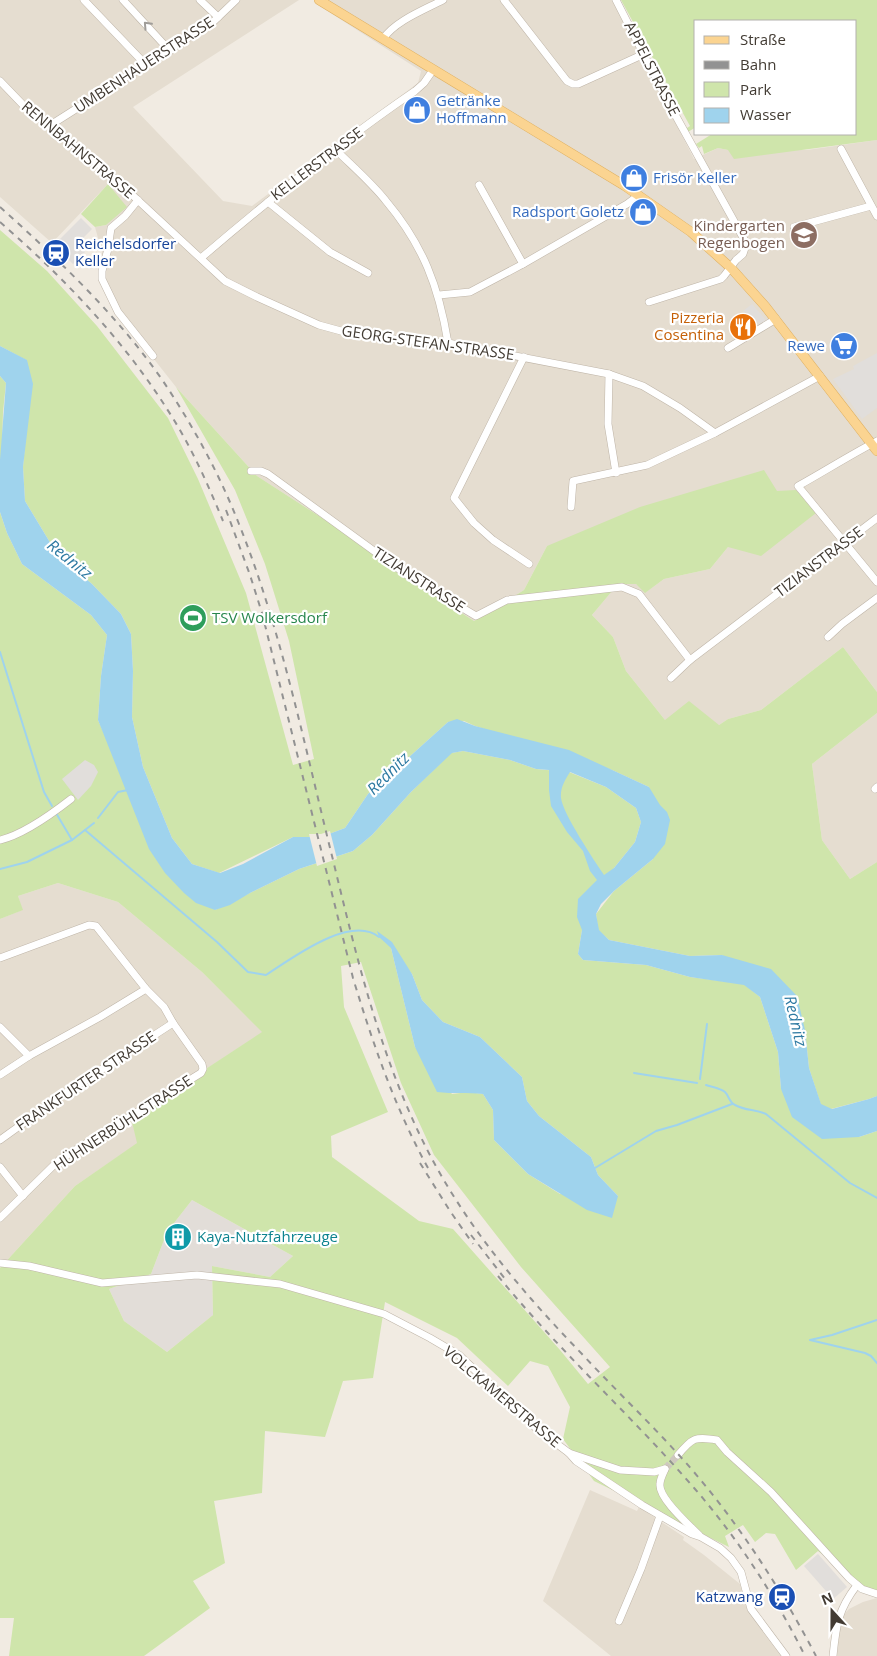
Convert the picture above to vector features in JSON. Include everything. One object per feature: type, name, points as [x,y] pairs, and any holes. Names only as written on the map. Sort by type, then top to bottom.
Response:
[{"type":"main road","points":[[319,0],[639,195],[686,228],[731,268],[776,319],[875,445]]},
{"type":"street","points":[[84,0],[146,65]]},
{"type":"street","points":[[123,0],[170,51]]},
{"type":"street","points":[[200,0],[218,17]]},
{"type":"street","name":"UMBENHAUERSTRASSE","points":[[49,126],[170,51],[213,22],[236,0]]},
{"type":"street","points":[[383,39],[402,22],[443,0]]},
{"type":"street","points":[[504,0],[568,81],[573,84],[578,84],[619,67],[644,54]]},
{"type":"street","name":"APPELSTRASSE","points":[[616,0],[672,109],[746,245],[743,254],[721,279],[649,302]]},
{"type":"street","name":"KELLERSTRASSE","points":[[201,258],[335,149],[416,91],[433,70]]},
{"type":"street","name":"RENNBAHNSTRASSE","points":[[1,84],[26,108],[101,166],[201,258]]},
{"type":"street","points":[[335,149],[385,199],[417,245],[439,295],[448,343]]},
{"type":"street","points":[[841,149],[877,216]]},
{"type":"street","points":[[479,185],[523,264]]},
{"type":"street","points":[[439,295],[470,292],[523,264],[627,204],[639,195]]},
{"type":"street","points":[[138,200],[125,216],[111,228],[102,279],[118,312],[153,356]]},
{"type":"street","points":[[268,202],[330,252],[368,273]]},
{"type":"street","points":[[794,227],[871,206]]},
{"type":"street","name":"GEORG-STEFAN-STRASSE","points":[[201,258],[225,281],[319,325],[352,334],[448,343],[609,374],[643,386],[680,408],[714,433]]},
{"type":"street","points":[[728,348],[776,319]]},
{"type":"street","name":"GEORG-STEFAN-STRASSE","points":[[524,357],[454,498],[474,523],[493,540],[529,564]]},
{"type":"street","points":[[609,374],[608,424],[616,473]]},
{"type":"street","points":[[571,506],[573,481],[647,466],[714,433],[820,376]]},
{"type":"street","points":[[875,445],[798,486],[877,582]]},
{"type":"street","name":"TIZIANSTRASSE","points":[[252,471],[261,471],[268,474],[407,575],[476,616],[508,600],[622,587],[639,594],[690,660]]},
{"type":"street","name":"TIZIANSTRASSE","points":[[671,678],[690,660],[877,518]]},
{"type":"street","points":[[828,637],[877,598]]},
{"type":"street","points":[[0,840],[8,838],[33,824],[71,799]]},
{"type":"street","points":[[0,958],[88,925],[96,926],[146,989],[164,1007],[173,1023]]},
{"type":"street","points":[[0,1075],[29,1056],[146,989]]},
{"type":"street","name":"HÜHNERBÜHLSTRASSE","points":[[0,1218],[59,1160],[201,1073],[203,1069],[202,1064],[173,1023]]},
{"type":"street","name":"FRANKFURTER STRASSE","points":[[0,1140],[64,1094],[173,1023]]},
{"type":"street","points":[[0,1027],[29,1056]]},
{"type":"street","points":[[0,1167],[23,1196]]},
{"type":"street","name":"VOLCKAMERSTRASSE","points":[[0,1263],[29,1266],[102,1283],[197,1275],[280,1284],[384,1314],[430,1338],[458,1356],[537,1428],[576,1460],[660,1516],[701,1537]]},
{"type":"street","points":[[678,1455],[687,1443],[700,1437],[717,1440],[727,1452],[771,1492],[849,1578],[856,1584],[877,1594]]},
{"type":"street","points":[[569,1453],[620,1470],[654,1472],[665,1469],[659,1487],[661,1493],[701,1537],[720,1548],[738,1566],[751,1609],[786,1656]]},
{"type":"street","points":[[619,1621],[641,1569],[660,1516]]},
{"type":"street","points":[[833,1656],[840,1612],[856,1584]]},
{"type":"shaded area","points":[[0,0],[299,0],[133,107],[223,201],[252,206],[418,83],[421,71],[315,3],[318,0],[612,0],[694,159],[718,148],[728,150],[807,150],[877,140],[877,692],[843,647],[761,710],[728,719],[719,725],[665,720],[626,671],[613,637],[592,615],[618,584],[636,584],[646,592],[664,579],[710,569],[728,547],[816,513],[547,546],[524,590],[474,621],[257,476],[176,387],[112,306],[99,276],[106,267],[95,227],[106,225],[108,184],[52,243],[0,197]]},
{"type":"shaded area","points":[[81,218],[92,229],[77,244],[85,252],[73,264],[54,245]]},
{"type":"shaded area","points":[[752,304],[766,320],[753,330],[743,311]]},
{"type":"shaded area","points":[[877,353],[877,408],[862,419],[833,379],[854,369],[853,366]]},
{"type":"shaded area","points":[[877,713],[877,862],[850,879],[822,840],[812,764]]},
{"type":"shaded area","points":[[85,760],[94,765],[98,772],[91,786],[78,800],[62,779]]},
{"type":"shaded area","points":[[58,883],[118,902],[202,972],[263,1032],[131,1118],[138,1143],[75,1186],[0,1268],[0,919],[22,910],[18,896]]},
{"type":"shaded area","points":[[192,1200],[293,1256],[270,1277],[212,1266],[213,1315],[167,1352],[124,1321],[109,1289],[151,1274],[167,1232]]},
{"type":"shaded area","points":[[590,1490],[637,1511],[639,1507],[684,1537],[683,1540],[740,1584],[746,1606],[783,1656],[611,1656],[543,1601]]},
{"type":"shaded area","points":[[818,1554],[847,1587],[833,1599],[804,1566]]},
{"type":"shaded area","points":[[877,1598],[877,1656],[837,1656],[840,1623],[843,1615],[849,1609],[863,1602]]},
{"type":"green space","points":[[621,0],[877,0],[877,140],[734,159],[728,150],[718,148],[704,154],[702,146],[699,148],[696,144],[710,135],[857,135],[857,20],[694,20],[694,128],[688,132],[687,128],[690,126]]},
{"type":"green space","points":[[108,184],[127,207],[106,225],[95,227],[81,214]]},
{"type":"green space","points":[[0,230],[47,271],[97,326],[168,418],[198,479],[246,593],[293,765],[314,759],[289,641],[265,564],[235,490],[176,387],[257,476],[474,621],[524,590],[547,546],[640,507],[764,470],[777,491],[796,490],[816,513],[761,556],[728,547],[710,569],[664,579],[645,593],[636,584],[618,584],[592,615],[613,637],[626,671],[665,720],[689,701],[719,725],[728,719],[761,710],[843,647],[877,692],[877,713],[812,764],[822,840],[850,879],[877,862],[877,1096],[831,1109],[821,1105],[809,1068],[805,1030],[722,955],[690,956],[609,940],[598,930],[596,914],[614,891],[653,859],[649,787],[612,770],[464,721],[448,722],[368,794],[345,828],[321,837],[293,837],[219,873],[192,864],[172,838],[143,767],[132,717],[133,671],[131,634],[121,614],[92,584],[57,554],[25,501],[23,467],[26,433],[26,360],[0,346]]},
{"type":"green space","points":[[0,376],[6,383],[3,412],[0,512]]},
{"type":"green space","points":[[0,512],[7,533],[22,564],[91,615],[107,635],[101,676],[98,720],[116,761],[215,910],[299,869],[353,851],[372,835],[411,792],[451,753],[463,751],[510,760],[536,769],[569,772],[606,787],[636,808],[641,822],[635,842],[614,868],[582,930],[578,954],[583,960],[646,965],[690,977],[744,984],[760,997],[778,1052],[781,1089],[859,1137],[877,1131],[877,1591],[868,1589],[818,1551],[796,1570],[775,1534],[766,1533],[755,1542],[743,1525],[725,1536],[729,1547],[594,1481],[563,1439],[570,1407],[548,1366],[530,1361],[508,1386],[457,1338],[385,1302],[373,1378],[343,1381],[325,1437],[265,1431],[262,1493],[214,1501],[225,1563],[193,1581],[210,1608],[144,1656],[9,1656],[14,1618],[0,1618],[0,1268],[75,1186],[137,1143],[131,1118],[262,1032],[202,972],[118,902],[58,883],[18,896],[23,910],[0,919]],"holes":[[[391,948],[412,974],[422,1000],[443,1022],[480,1037],[522,1077],[527,1101],[539,1116],[591,1157],[598,1175],[618,1196],[560,1194],[528,1174],[494,1140],[493,1110],[483,1094],[468,1092],[452,1094],[415,1047]],[[361,962],[401,1083],[434,1155],[521,1267],[610,1367],[588,1384],[453,1229],[419,1221],[332,1157],[331,1136],[388,1112],[344,1007],[341,966]],[[192,1200],[293,1256],[270,1277],[212,1266],[213,1315],[167,1352],[124,1321],[109,1289],[151,1274],[167,1232]]]},
{"type":"water","name":"Rednitz","points":[[0,346],[27,360],[33,384],[23,467],[25,501],[57,554],[92,584],[121,614],[131,634],[133,671],[132,717],[143,767],[172,838],[192,864],[220,873],[243,864],[293,837],[321,837],[345,828],[368,794],[448,722],[457,719],[475,726],[569,750],[649,787],[660,805],[667,812],[670,820],[665,844],[653,859],[601,904],[596,914],[599,930],[609,940],[690,956],[722,955],[771,969],[797,996],[805,1030],[809,1068],[821,1104],[832,1109],[877,1096],[877,1131],[859,1137],[822,1139],[792,1117],[781,1089],[778,1052],[760,997],[744,985],[690,977],[646,965],[583,960],[578,954],[582,930],[577,917],[578,899],[597,880],[590,871],[583,851],[567,832],[551,806],[549,770],[536,769],[510,760],[463,751],[452,753],[411,792],[372,835],[353,851],[299,869],[230,905],[215,910],[196,903],[184,893],[165,873],[149,849],[98,720],[101,676],[107,635],[91,615],[22,564],[7,533],[0,512],[0,460],[6,383],[0,376]],"holes":[[[570,772],[606,787],[636,808],[641,822],[635,842],[614,868],[604,875],[567,815],[561,798],[561,791]]]},
{"type":"water","points":[[377,931],[392,942],[412,974],[422,1000],[443,1022],[480,1037],[522,1077],[527,1101],[539,1116],[591,1157],[598,1175],[618,1196],[612,1218],[587,1210],[528,1174],[494,1140],[493,1110],[483,1094],[437,1092],[415,1047],[391,948],[379,937]]},
{"type":"pier","points":[[330,831],[337,859],[317,866],[309,834],[321,834]]},
{"type":"waterway","points":[[0,652],[44,792],[52,806]]},
{"type":"waterway","points":[[98,818],[118,792],[128,790]]},
{"type":"waterway","points":[[56,813],[72,840]]},
{"type":"waterway","points":[[0,869],[27,862],[72,840],[94,823]]},
{"type":"waterway","points":[[85,830],[217,942],[248,972],[266,975],[305,950],[337,935],[353,931],[367,931],[379,937]]},
{"type":"waterway","points":[[700,1079],[707,1024]]},
{"type":"waterway","points":[[634,1073],[697,1083]]},
{"type":"waterway","points":[[706,1085],[725,1092],[735,1105],[766,1114],[850,1183],[877,1198]]},
{"type":"waterway","points":[[595,1168],[656,1131],[732,1104]]},
{"type":"waterway","points":[[877,1320],[832,1335],[810,1340],[865,1353],[871,1356],[877,1363]]},
{"type":"tunnel","points":[[665,1469],[678,1455]]},
{"type":"railway","points":[[0,207],[44,247],[127,334],[163,381],[185,415],[223,486],[254,565],[280,648],[352,937],[373,1013],[385,1050],[414,1123],[447,1186],[500,1262],[520,1286],[561,1332],[671,1446],[716,1499],[748,1542],[790,1609],[816,1656]]},
{"type":"railway","points":[[0,222],[69,287],[131,358],[167,409],[191,450],[223,521]]},
{"type":"railway","points":[[226,510],[262,613],[353,978],[395,1099],[428,1168]]},
{"type":"railway","points":[[420,1163],[473,1244]]},
{"type":"railway","points":[[471,1235],[505,1279]]},
{"type":"railway","points":[[498,1276],[521,1304],[646,1435],[711,1508],[727,1528],[769,1590],[805,1656]]},
{"type":"place","name":"Getränke Hoffmann","points":[[417,110]]},
{"type":"place","name":"Frisör Keller","points":[[634,178]]},
{"type":"place","name":"Radsport Goletz","points":[[643,212]]},
{"type":"place","name":"Kindergarten Regenbogen","points":[[804,235]]},
{"type":"place","name":"Reichelsdorfer Keller","points":[[56,253]]},
{"type":"place","name":"Pizzeria Cosentina","points":[[743,327]]},
{"type":"place","name":"Rewe","points":[[844,346]]},
{"type":"place","name":"TSV Wolkersdorf","points":[[193,618]]},
{"type":"place","name":"Kaya-Nutzfahrzeuge","points":[[178,1237]]},
{"type":"place","name":"Katzwang","points":[[782,1597]]}]
